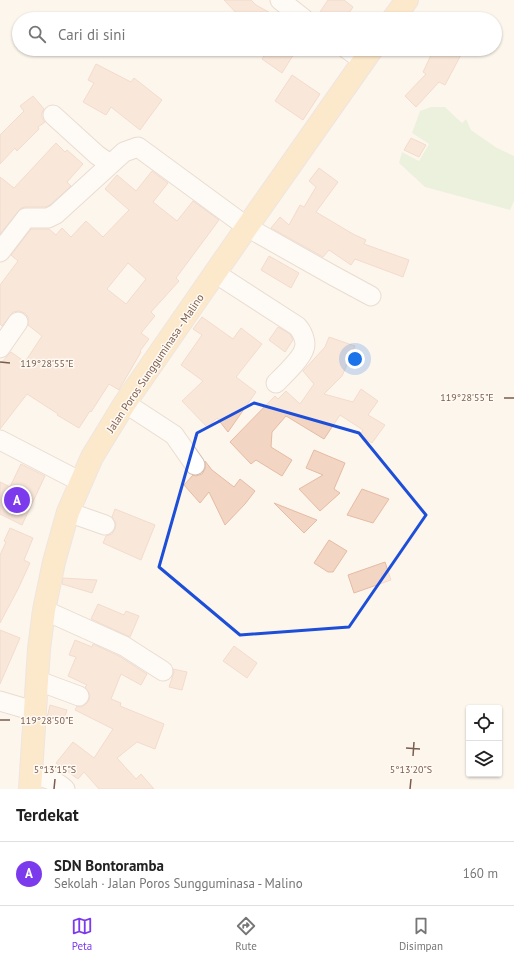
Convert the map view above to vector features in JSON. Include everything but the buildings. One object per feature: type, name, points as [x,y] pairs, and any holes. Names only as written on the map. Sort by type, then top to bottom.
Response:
[{"type":"main road","points":[[398,12],[407,0]]},
{"type":"main road","name":"Jalan Poros Sungguminasa - Malino","points":[[30,783],[38,649],[44,610],[54,562],[68,512],[81,482],[92,458],[125,403],[215,274],[359,56]]},
{"type":"street","points":[[280,0],[295,12]]},
{"type":"street","points":[[53,115],[97,155],[110,164]]},
{"type":"street","points":[[2,246],[26,218],[48,218],[56,214],[124,152],[138,147],[247,226],[371,296]]},
{"type":"street","points":[[215,274],[301,330],[304,340],[304,349],[301,356],[276,383]]},
{"type":"street","points":[[0,348],[18,322]]},
{"type":"street","points":[[125,403],[174,435],[178,443],[195,465]]},
{"type":"street","points":[[0,440],[81,482]]},
{"type":"street","points":[[68,512],[105,525]]},
{"type":"street","points":[[44,610],[124,646],[163,672]]},
{"type":"street","points":[[36,680],[79,696]]},
{"type":"street","points":[[0,701],[34,711]]},
{"type":"street","points":[[30,783],[40,776],[50,779],[65,789]]},
{"type":"highlighted area","points":[[254,403],[359,433],[426,515],[349,627],[240,635],[159,567],[197,433]]},
{"type":"green space","points":[[431,107],[445,107],[462,123],[466,119],[471,130],[497,148],[514,156],[514,201],[510,210],[425,187],[399,163],[402,152],[419,161],[429,144],[412,133],[420,111]]},
{"type":"place","name":"SDN Bontoramba","points":[[17,500]]}]
